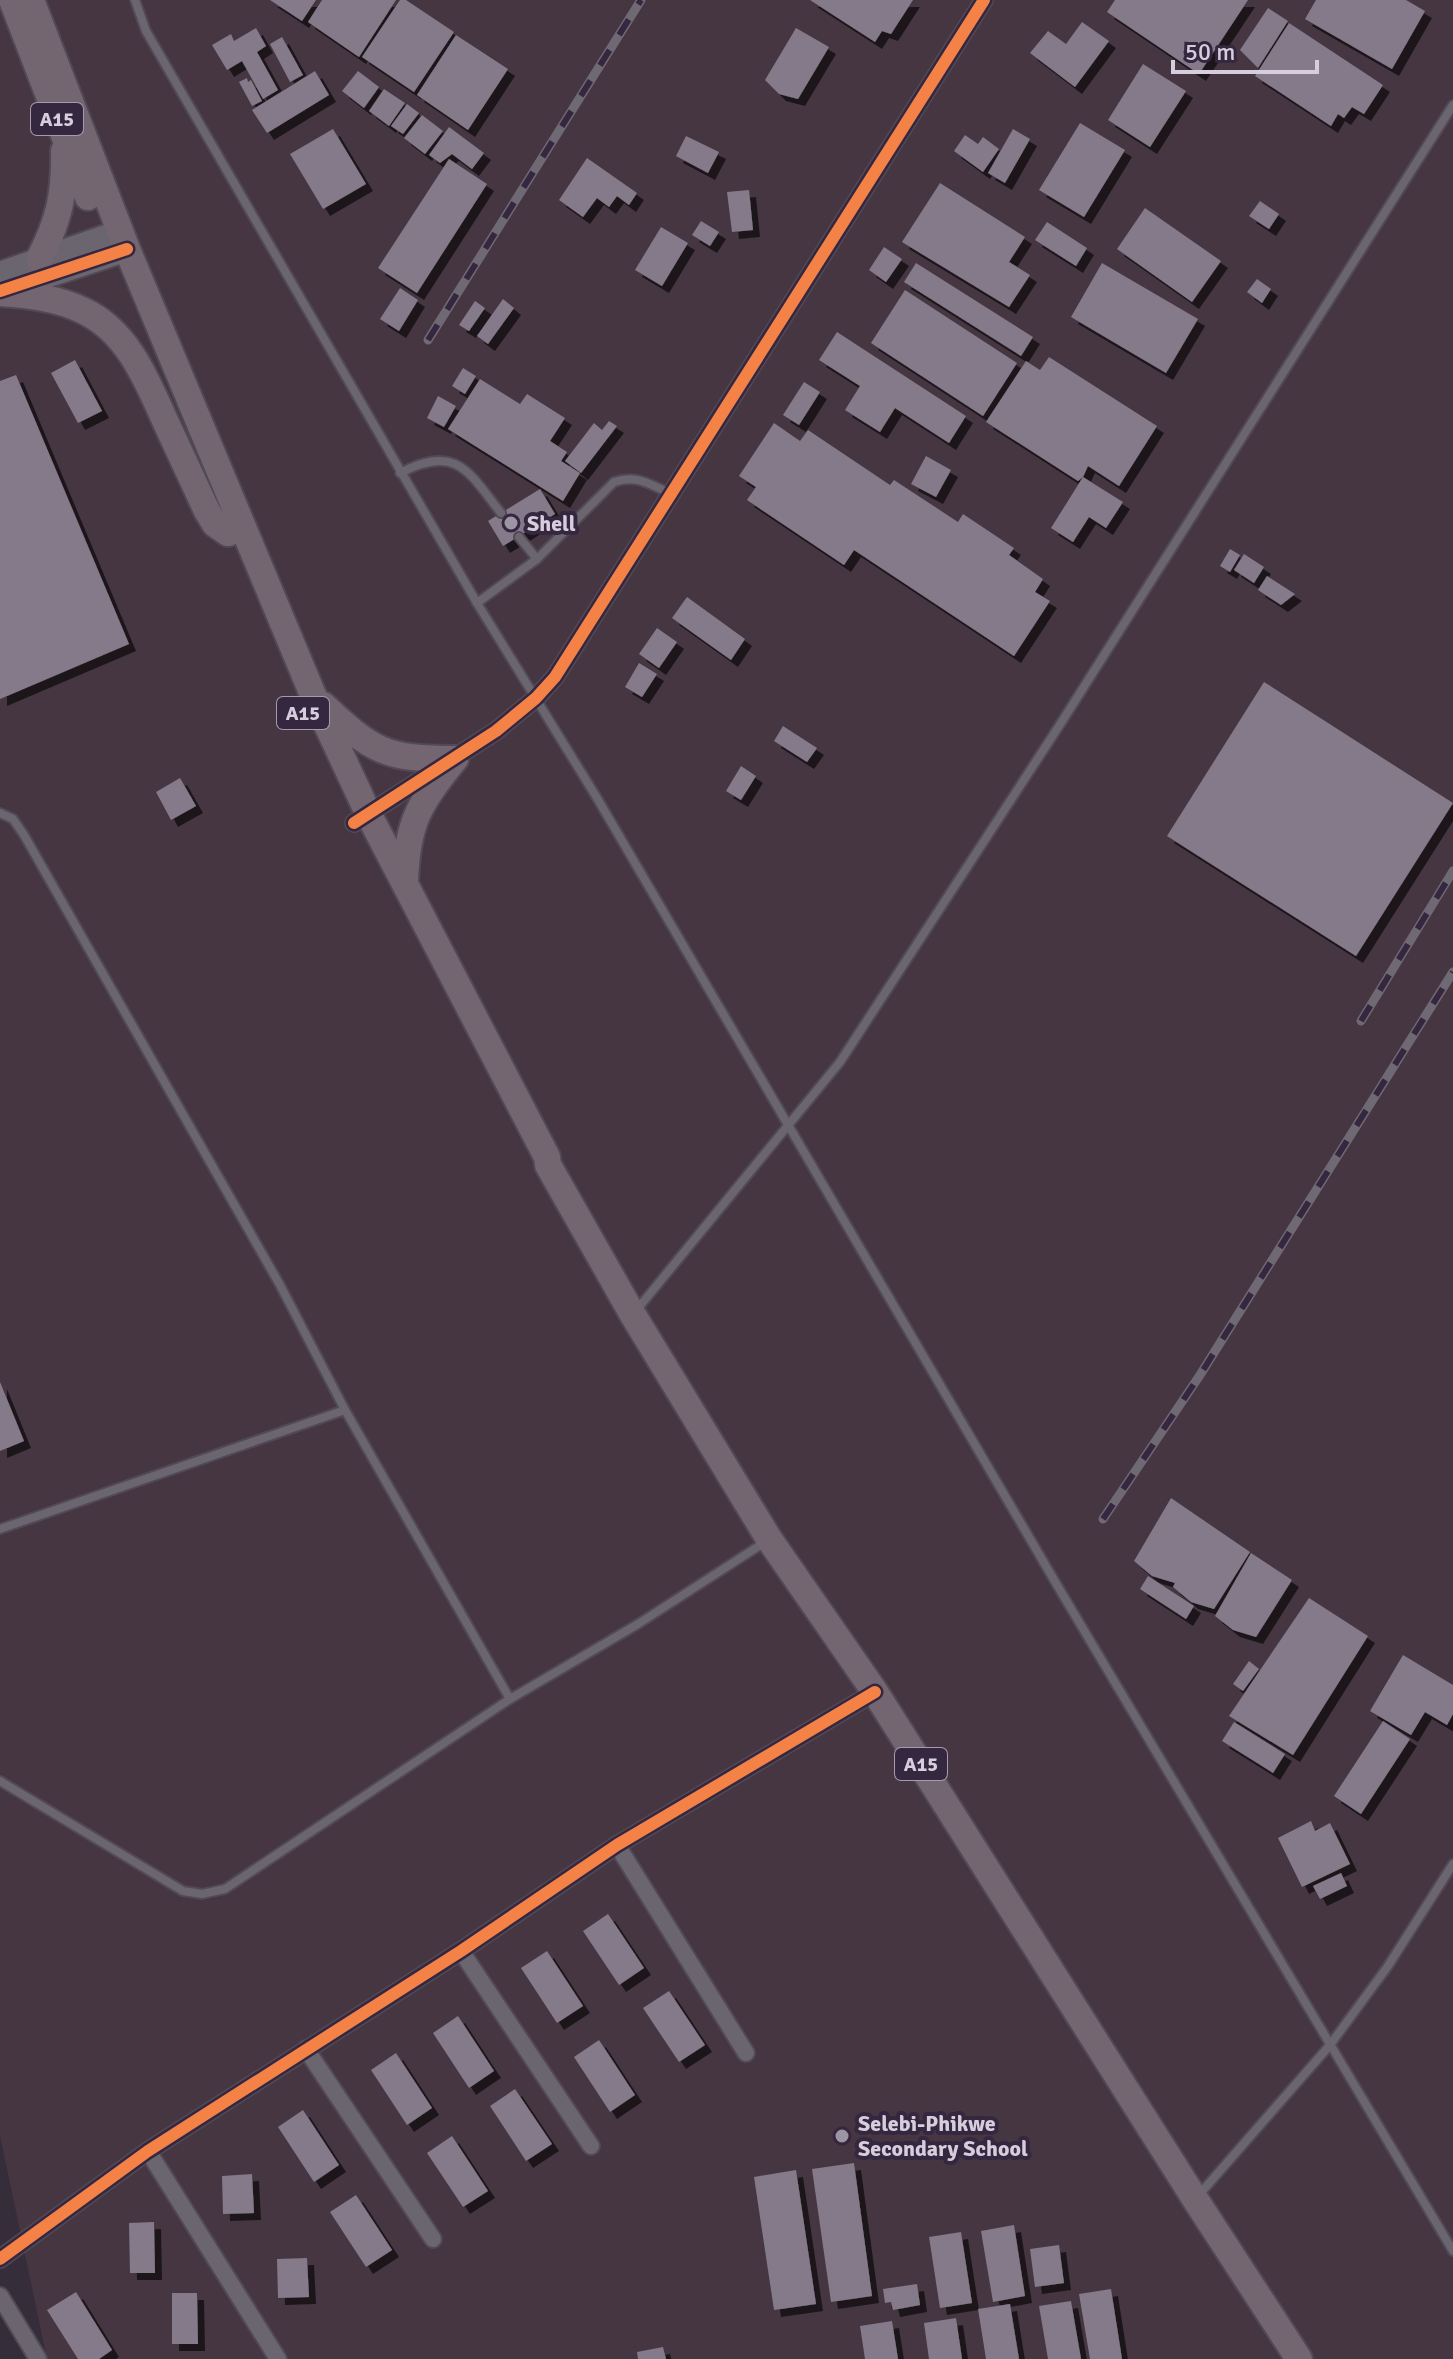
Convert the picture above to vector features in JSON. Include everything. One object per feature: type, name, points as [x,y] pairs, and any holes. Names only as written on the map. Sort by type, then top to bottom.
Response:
[{"type":"main road","name":"A15","points":[[12,0],[64,138],[115,243],[313,695],[362,819],[405,885],[547,1157],[548,1165],[633,1315],[769,1539],[875,1692],[1299,2359]]},
{"type":"main road","name":"A15","points":[[31,0],[115,243],[292,688],[362,819],[460,1028],[509,1113],[540,1160],[548,1165]]},
{"type":"main road","points":[[39,259],[54,227],[63,197],[64,138]]},
{"type":"main road","points":[[0,292],[58,301],[84,311],[118,336],[149,385],[207,511],[215,524],[228,533]]},
{"type":"main road","points":[[313,695],[361,739],[382,751],[404,757],[455,759]]},
{"type":"main road","points":[[405,885],[408,839],[414,820],[425,798],[455,759]]},
{"type":"street","points":[[362,819],[496,731],[536,698],[562,667],[984,0]]},
{"type":"street","points":[[0,274],[39,259],[115,243]]},
{"type":"street","points":[[0,292],[115,243]]},
{"type":"street","points":[[0,2259],[148,2151],[461,1951],[617,1845],[875,1692]]},
{"type":"street","points":[[617,1845],[746,2053]]},
{"type":"street","points":[[461,1951],[591,2146]]},
{"type":"street","points":[[306,2049],[433,2239]]},
{"type":"street","points":[[148,2151],[278,2359]]},
{"type":"street","points":[[0,2296],[38,2359]]},
{"type":"lane","points":[[135,0],[146,31],[400,473],[605,811],[788,1127],[1453,2251]]},
{"type":"lane","points":[[633,1315],[840,1062],[1198,508],[1453,105]]},
{"type":"lane","points":[[400,473],[420,463],[438,460],[455,463],[468,472],[501,513]]},
{"type":"lane","points":[[477,603],[537,559],[614,482],[627,477],[672,494]]},
{"type":"lane","points":[[519,537],[537,559]]},
{"type":"lane","points":[[0,813],[13,819],[24,835],[280,1285],[345,1410],[510,1699]]},
{"type":"lane","points":[[0,1529],[345,1410]]},
{"type":"lane","points":[[0,1781],[183,1891],[202,1894],[225,1889],[510,1699],[638,1624],[769,1539]]},
{"type":"lane","points":[[1195,2199],[1330,2045],[1388,1966],[1453,1864]]},
{"type":"shaded area","points":[[0,0],[1453,0],[1453,2359],[47,2359],[0,2136]]},
{"type":"building","points":[[270,0],[316,0],[302,21]]},
{"type":"building","points":[[322,0],[396,0],[359,57],[308,22]]},
{"type":"building","points":[[400,0],[406,0],[454,32],[414,92],[362,57]]},
{"type":"building","points":[[810,0],[913,0],[891,34],[882,31],[875,42]]},
{"type":"building","points":[[1115,0],[1248,0],[1199,74],[1107,12]]},
{"type":"building","points":[[1316,0],[1406,0],[1425,11],[1392,69],[1305,19]]},
{"type":"building","points":[[1268,8],[1288,21],[1258,68],[1240,50]]},
{"type":"building","points":[[1082,22],[1109,41],[1075,87],[1030,53],[1048,31],[1066,44]]},
{"type":"building","points":[[1289,23],[1383,85],[1364,114],[1352,107],[1344,118],[1338,114],[1331,126],[1255,76]]},
{"type":"building","points":[[256,28],[266,46],[257,52],[278,90],[263,99],[242,61],[227,70],[212,45],[231,34],[234,41]]},
{"type":"building","points":[[796,28],[829,47],[798,99],[779,94],[765,80]]},
{"type":"building","points":[[456,35],[508,69],[468,130],[417,95]]},
{"type":"building","points":[[282,37],[303,75],[290,82],[270,44]]},
{"type":"building","points":[[1143,64],[1186,91],[1150,147],[1108,120]]},
{"type":"building","points":[[315,71],[329,95],[267,133],[252,110]]},
{"type":"building","points":[[358,71],[379,87],[364,108],[342,91]]},
{"type":"building","points":[[247,78],[262,101],[252,106],[239,82]]},
{"type":"building","points":[[384,89],[405,103],[389,126],[369,111]]},
{"type":"building","points":[[407,104],[419,113],[403,134],[391,126]]},
{"type":"building","points":[[422,115],[443,131],[425,154],[404,138]]},
{"type":"building","points":[[1080,123],[1125,150],[1084,217],[1039,190]]},
{"type":"building","points":[[449,127],[484,153],[472,169],[452,154],[440,163],[429,155]]},
{"type":"building","points":[[333,129],[366,184],[323,209],[290,154]]},
{"type":"building","points":[[1013,129],[1030,139],[1005,183],[988,173]]},
{"type":"building","points":[[965,135],[978,144],[983,137],[999,149],[983,172],[954,151]]},
{"type":"building","points":[[686,136],[719,152],[708,173],[676,156]]},
{"type":"building","points":[[587,158],[637,193],[629,205],[617,196],[609,207],[597,198],[583,217],[559,200]]},
{"type":"building","points":[[449,159],[487,184],[417,293],[378,268]]},
{"type":"building","points":[[940,183],[1025,237],[1009,262],[1030,275],[1009,307],[902,242]]},
{"type":"building","points":[[749,190],[753,230],[732,232],[727,192]]},
{"type":"building","points":[[1260,201],[1279,214],[1269,229],[1249,216]]},
{"type":"building","points":[[1145,208],[1221,261],[1192,302],[1117,249]]},
{"type":"building","points":[[701,221],[719,232],[710,246],[692,235]]},
{"type":"building","points":[[1047,222],[1087,248],[1076,266],[1035,240]]},
{"type":"building","points":[[661,227],[688,243],[662,286],[635,270]]},
{"type":"building","points":[[884,247],[902,259],[886,282],[869,270]]},
{"type":"building","points":[[916,263],[1033,337],[1021,356],[904,282]]},
{"type":"building","points":[[1102,263],[1198,319],[1166,373],[1071,317]]},
{"type":"building","points":[[1257,279],[1271,289],[1262,303],[1247,292]]},
{"type":"building","points":[[400,288],[418,300],[399,331],[380,319]]},
{"type":"building","points":[[905,290],[1017,363],[983,416],[871,343]]},
{"type":"building","points":[[503,299],[514,308],[488,344],[477,336]]},
{"type":"building","points":[[475,301],[485,308],[469,331],[459,325]]},
{"type":"building","points":[[837,332],[966,416],[949,443],[895,408],[880,432],[845,410],[860,386],[819,360]]},
{"type":"building","points":[[1049,357],[1157,426],[1119,486],[1088,466],[1078,481],[986,422],[1026,361],[1040,370]]},
{"type":"building","points":[[75,360],[102,411],[78,423],[51,373]]},
{"type":"building","points":[[463,368],[476,376],[465,394],[452,386]]},
{"type":"building","points":[[16,375],[129,644],[0,699],[0,381]]},
{"type":"building","points":[[480,379],[520,404],[527,394],[565,418],[550,441],[567,452],[561,461],[580,473],[563,501],[448,429]]},
{"type":"building","points":[[804,382],[820,392],[799,425],[783,415]]},
{"type":"building","points":[[438,396],[456,406],[444,427],[427,418]]},
{"type":"building","points":[[609,421],[617,426],[581,473],[565,461],[594,423],[602,430]]},
{"type":"building","points":[[774,423],[800,441],[808,430],[890,485],[894,480],[958,522],[963,514],[1014,548],[1009,555],[1043,579],[1035,592],[1050,601],[1014,656],[854,550],[844,565],[747,500],[756,487],[739,476]]},
{"type":"building","points":[[926,456],[951,470],[936,497],[911,484]]},
{"type":"building","points":[[1083,477],[1123,502],[1106,528],[1089,517],[1073,542],[1051,528]]},
{"type":"building","points":[[540,489],[555,514],[503,546],[488,521]]},
{"type":"building","points":[[1230,549],[1240,555],[1230,572],[1220,566]]},
{"type":"building","points":[[1244,554],[1264,567],[1254,583],[1234,570]]},
{"type":"building","points":[[1267,576],[1295,594],[1281,605],[1258,590]]},
{"type":"building","points":[[687,597],[745,639],[731,660],[672,618]]},
{"type":"building","points":[[657,628],[677,642],[659,668],[639,654]]},
{"type":"building","points":[[639,663],[657,674],[642,697],[625,687]]},
{"type":"building","points":[[1264,682],[1453,803],[1356,956],[1167,836]]},
{"type":"building","points":[[783,726],[817,748],[807,762],[774,741]]},
{"type":"building","points":[[741,766],[756,776],[741,800],[726,791]]},
{"type":"building","points":[[180,778],[196,806],[171,820],[156,792]]},
{"type":"building","points":[[0,1382],[24,1441],[0,1451]]},
{"type":"building","points":[[1171,1498],[1250,1552],[1214,1609],[1191,1602],[1173,1587],[1175,1583],[1152,1576],[1134,1561]]},
{"type":"building","points":[[1251,1553],[1292,1580],[1256,1637],[1233,1630],[1215,1616]]},
{"type":"building","points":[[1148,1576],[1194,1606],[1186,1619],[1140,1589]]},
{"type":"building","points":[[1309,1598],[1368,1636],[1293,1755],[1229,1716]]},
{"type":"building","points":[[1403,1655],[1453,1685],[1453,1714],[1447,1725],[1425,1712],[1411,1735],[1370,1711]]},
{"type":"building","points":[[1249,1661],[1259,1669],[1243,1691],[1233,1684]]},
{"type":"building","points":[[1383,1721],[1410,1739],[1361,1814],[1334,1796]]},
{"type":"building","points":[[1234,1722],[1285,1754],[1273,1773],[1222,1741]]},
{"type":"building","points":[[1311,1821],[1315,1831],[1330,1823],[1350,1864],[1302,1887],[1278,1838]]},
{"type":"building","points":[[1341,1873],[1347,1886],[1320,1899],[1313,1886]]},
{"type":"building","points":[[608,1914],[644,1968],[619,1985],[583,1931]]},
{"type":"building","points":[[547,1951],[583,2006],[557,2023],[521,1968]]},
{"type":"building","points":[[669,1991],[705,2045],[679,2062],[643,2008]]},
{"type":"building","points":[[458,2016],[494,2071],[469,2088],[433,2033]]},
{"type":"building","points":[[599,2040],[635,2095],[610,2112],[574,2057]]},
{"type":"building","points":[[396,2053],[432,2108],[407,2125],[371,2070]]},
{"type":"building","points":[[515,2089],[552,2144],[526,2161],[490,2106]]},
{"type":"building","points":[[303,2110],[339,2165],[314,2182],[278,2127]]},
{"type":"building","points":[[452,2136],[488,2191],[463,2207],[427,2153]]},
{"type":"building","points":[[854,2163],[872,2296],[831,2302],[812,2169]]},
{"type":"building","points":[[796,2170],[816,2304],[774,2310],[754,2177]]},
{"type":"building","points":[[252,2174],[254,2213],[223,2214],[222,2176]]},
{"type":"building","points":[[356,2195],[392,2250],[366,2267],[330,2212]]},
{"type":"building","points":[[154,2222],[155,2273],[130,2273],[129,2223]]},
{"type":"building","points":[[1014,2225],[1025,2296],[993,2302],[981,2231]]},
{"type":"building","points":[[961,2232],[972,2303],[940,2308],[929,2237]]},
{"type":"building","points":[[1059,2245],[1064,2283],[1035,2287],[1030,2249]]},
{"type":"building","points":[[307,2258],[309,2297],[278,2298],[277,2259]]},
{"type":"building","points":[[917,2284],[920,2305],[893,2310],[891,2302],[885,2303],[883,2289]]},
{"type":"building","points":[[1111,2289],[1122,2359],[1090,2359],[1079,2294]]},
{"type":"building","points":[[76,2292],[112,2350],[99,2359],[78,2359],[47,2310]]},
{"type":"building","points":[[172,2293],[197,2293],[198,2344],[172,2344]]},
{"type":"building","points":[[1071,2301],[1081,2359],[1048,2359],[1039,2306]]},
{"type":"building","points":[[1010,2304],[1019,2359],[986,2359],[978,2309]]},
{"type":"building","points":[[956,2318],[962,2359],[929,2359],[924,2323]]},
{"type":"building","points":[[892,2321],[898,2359],[865,2359],[860,2326]]},
{"type":"building","points":[[663,2347],[666,2359],[638,2359],[637,2352]]},
{"type":"railway","points":[[428,340],[641,0]]},
{"type":"railway","points":[[1361,1021],[1453,871]]},
{"type":"railway","points":[[1103,1519],[1200,1375],[1453,972]]},
{"type":"cycle path","points":[[354,823],[496,731],[536,698],[555,677],[984,0]]},
{"type":"cycle path","points":[[0,291],[127,249]]},
{"type":"cycle path","points":[[0,2259],[148,2151],[461,1951],[617,1845],[875,1692]]},
{"type":"place","name":"Shell","points":[[511,523]]},
{"type":"place","name":"Selebi-Phikwe Secondary School","points":[[842,2136]]}]
